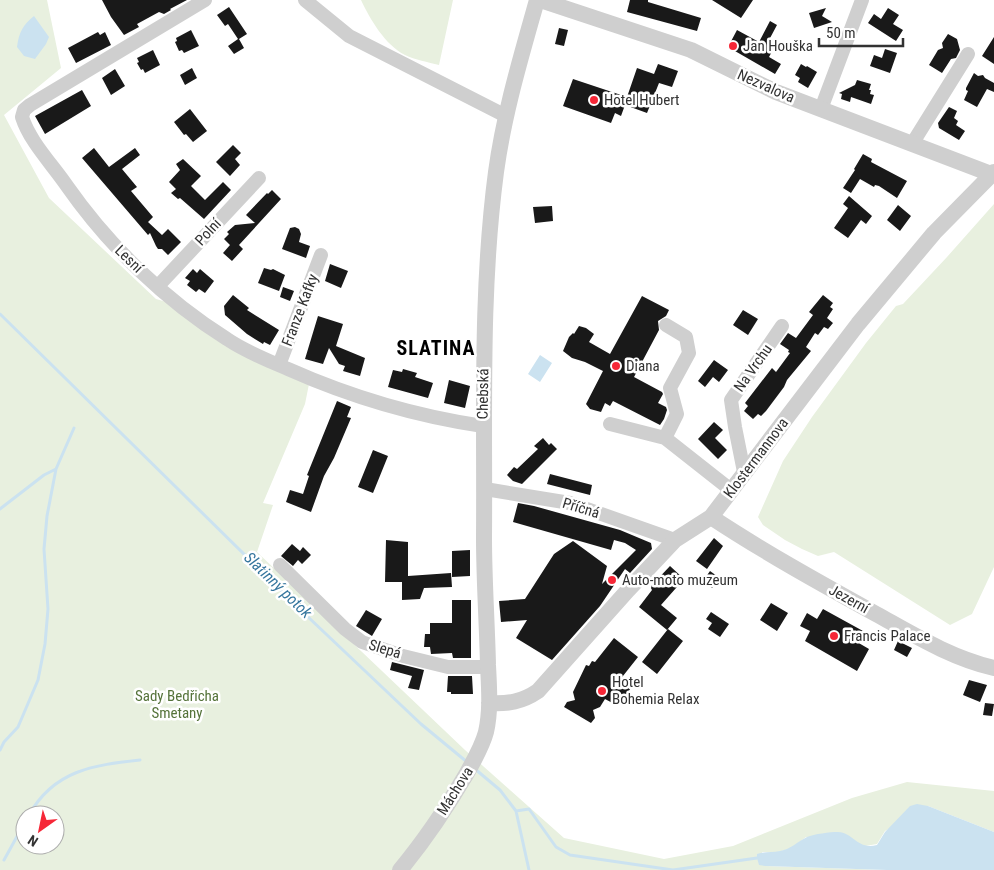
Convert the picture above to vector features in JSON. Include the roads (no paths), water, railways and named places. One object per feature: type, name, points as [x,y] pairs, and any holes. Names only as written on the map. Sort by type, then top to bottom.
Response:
[{"type":"street","name":"Lesní","points":[[205,0],[30,105],[24,110],[22,117],[24,125],[31,136],[88,215],[114,244],[158,286],[200,321],[228,340],[250,353],[358,397],[440,419],[483,426]]},
{"type":"street","points":[[305,0],[349,36],[506,116]]},
{"type":"street","name":"Chebská","points":[[489,703],[484,573],[484,326],[496,172],[511,92],[539,0]]},
{"type":"street","name":"Nezvalova","points":[[539,0],[691,50],[776,92],[993,173]]},
{"type":"street","points":[[820,109],[862,0]]},
{"type":"street","points":[[912,144],[968,54]]},
{"type":"street","name":"Klostermannova","points":[[489,703],[515,703],[528,698],[538,691],[675,540],[711,517],[858,324],[934,233],[993,173]]},
{"type":"street","name":"Polní","points":[[158,286],[259,178]]},
{"type":"street","name":"Franze Kafky","points":[[279,365],[321,255]]},
{"type":"street","points":[[664,438],[677,414],[670,388],[689,352],[686,337],[666,324]]},
{"type":"street","name":"Na Vrchu","points":[[744,472],[731,400],[782,326]]},
{"type":"street","points":[[610,424],[664,438],[731,490]]},
{"type":"street","name":"Příčná","points":[[484,488],[570,503],[675,540]]},
{"type":"street","name":"Jezerní","points":[[711,517],[744,539],[942,650],[972,663],[994,668]]},
{"type":"street","name":"Slepá","points":[[280,565],[345,629],[362,642],[403,656],[448,667],[488,667]]},
{"type":"street","name":"Máchova","points":[[400,870],[431,828],[476,756],[486,733],[489,703]]},
{"type":"water","points":[[34,16],[49,37],[35,59],[24,56],[17,47],[22,29]]},
{"type":"water","points":[[540,355],[552,363],[540,382],[528,374]]},
{"type":"water","points":[[917,804],[928,806],[994,832],[994,870],[887,870],[759,865],[757,854],[784,850],[807,837],[818,834],[838,832],[848,835],[865,845],[877,845],[885,832],[910,806]]},
{"type":"waterway","name":"Slatinný potok","points":[[0,314],[307,616],[421,724],[467,762]]},
{"type":"waterway","points":[[0,750],[4,742],[18,727],[38,680],[45,644],[48,609],[44,549],[47,516],[56,469],[74,428]]},
{"type":"waterway","points":[[0,509],[44,475],[56,469]]},
{"type":"waterway","points":[[36,805],[50,788],[77,772],[107,764],[140,760]]},
{"type":"waterway","name":"Slatinný potok","points":[[475,769],[500,790],[516,811],[529,870]]},
{"type":"waterway","points":[[516,811],[529,809],[556,847],[570,855],[673,870],[757,858]]},
{"type":"waterway","points":[[4,860],[15,840]]},
{"type":"place","name":"Jan Houška","points":[[733,46]]},
{"type":"place","name":"Hotel Hubert","points":[[594,100]]},
{"type":"place","name":"Diana","points":[[616,366]]},
{"type":"place","name":"Auto-moto muzeum","points":[[612,580]]},
{"type":"place","name":"Francis Palace","points":[[834,636]]},
{"type":"place","name":"Hotel Bohemia Relax","points":[[602,691]]},
{"type":"district","name":"SLATINA","points":[[436,348]]},
{"type":"park label","name":"Sady Bedřicha Smetany","points":[[177,704]]}]
